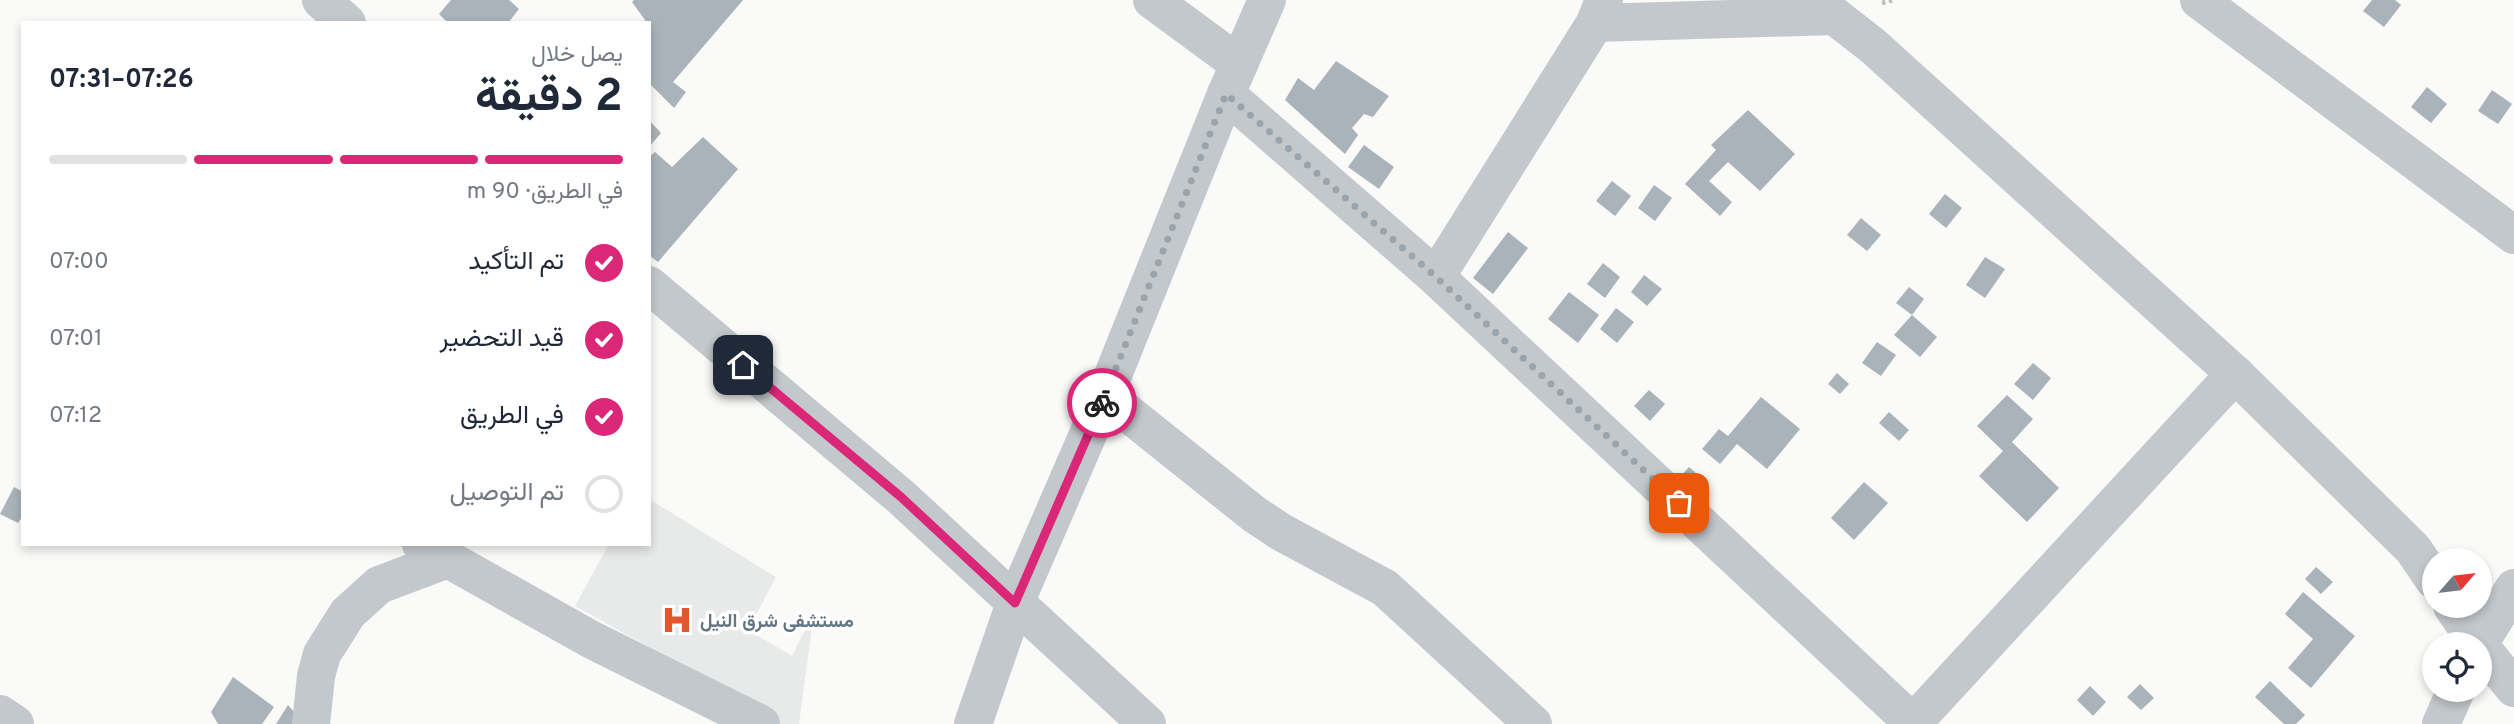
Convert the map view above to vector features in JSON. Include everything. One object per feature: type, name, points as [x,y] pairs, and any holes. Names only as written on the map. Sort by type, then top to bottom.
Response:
[{"type":"street","points":[[321,0],[344,21]]},
{"type":"street","points":[[1152,0],[1436,277],[1914,724],[2235,374]]},
{"type":"street","points":[[973,724],[1015,603],[1105,395],[1232,79],[1267,0]]},
{"type":"street","points":[[2199,0],[2514,235]]},
{"type":"street","points":[[1436,277],[1600,11],[1824,8],[1873,46],[2235,374],[2413,549],[2422,562]]},
{"type":"street","points":[[651,287],[901,497],[1147,724]]},
{"type":"street","points":[[1105,395],[1254,514],[1281,532],[1385,588],[1533,724]]},
{"type":"street","points":[[311,724],[316,676],[322,654],[348,612],[379,585],[434,552],[592,640],[761,724]]},
{"type":"street","points":[[2487,632],[2514,588]]},
{"type":"street","points":[[2492,661],[2514,688]]},
{"type":"street","points":[[2441,724],[2451,702]]},
{"type":"street","points":[[0,714],[15,724]]},
{"type":"shaded area","name":"مستشفى شرق النيل","points":[[651,500],[776,577],[748,630],[792,656],[814,611],[799,724],[780,724],[744,700],[575,606],[608,546],[651,546]]},
{"type":"building","points":[[451,0],[509,0],[519,9],[510,21],[446,21],[439,14]]},
{"type":"building","points":[[743,0],[673,82],[686,92],[674,108],[651,85],[651,21],[644,21],[632,2]]},
{"type":"building","points":[[2372,0],[2395,0],[2401,5],[2384,27],[2363,11]]},
{"type":"building","points":[[1336,61],[1389,96],[1373,117],[1364,114],[1352,128],[1358,135],[1345,154],[1285,100],[1298,78],[1314,90]]},
{"type":"building","points":[[2427,87],[2447,104],[2431,123],[2411,107]]},
{"type":"building","points":[[2492,90],[2512,104],[2498,124],[2478,111]]},
{"type":"building","points":[[1748,110],[1795,154],[1760,191],[1728,162],[1709,181],[1732,202],[1720,216],[1685,184],[1716,150],[1711,145]]},
{"type":"building","points":[[651,122],[661,133],[651,145]]},
{"type":"building","points":[[703,137],[738,169],[658,262],[651,257],[651,155],[655,152],[672,167]]},
{"type":"building","points":[[1364,145],[1394,167],[1379,189],[1348,167]]},
{"type":"building","points":[[1612,181],[1631,196],[1615,216],[1596,201]]},
{"type":"building","points":[[1654,185],[1672,198],[1655,221],[1638,208]]},
{"type":"building","points":[[1945,194],[1962,208],[1946,228],[1929,214]]},
{"type":"building","points":[[1861,218],[1881,235],[1867,251],[1847,235]]},
{"type":"building","points":[[1508,232],[1528,248],[1493,294],[1473,278]]},
{"type":"building","points":[[1985,257],[2005,269],[1985,298],[1966,285]]},
{"type":"building","points":[[1603,263],[1620,277],[1605,298],[1587,284]]},
{"type":"building","points":[[1644,275],[1662,289],[1647,306],[1631,292]]},
{"type":"building","points":[[1909,287],[1924,299],[1912,315],[1896,303]]},
{"type":"building","points":[[1569,292],[1599,315],[1578,343],[1548,319]]},
{"type":"building","points":[[1616,308],[1634,322],[1617,343],[1600,329]]},
{"type":"building","points":[[1912,315],[1937,337],[1920,357],[1894,335]]},
{"type":"building","points":[[1877,342],[1896,355],[1881,376],[1862,363]]},
{"type":"building","points":[[2033,363],[2051,378],[2033,400],[2014,384]]},
{"type":"building","points":[[1837,373],[1849,384],[1840,394],[1828,384]]},
{"type":"building","points":[[1649,390],[1665,404],[1650,421],[1634,406]]},
{"type":"building","points":[[2007,395],[2033,419],[2012,442],[2059,488],[2027,522],[1979,476],[2003,451],[1977,426]]},
{"type":"building","points":[[1761,397],[1800,429],[1767,469],[1737,444],[1720,464],[1702,449],[1719,429],[1728,436]]},
{"type":"building","points":[[1889,412],[1909,430],[1899,441],[1879,423]]},
{"type":"building","points":[[1689,467],[1706,482],[1699,492],[1682,475]]},
{"type":"building","points":[[1864,482],[1888,503],[1854,540],[1831,518]]},
{"type":"building","points":[[14,487],[21,491],[21,519],[18,523],[0,514]]},
{"type":"building","points":[[2316,567],[2333,582],[2321,594],[2305,579]]},
{"type":"building","points":[[2303,592],[2355,636],[2311,688],[2288,668],[2313,639],[2285,614]]},
{"type":"building","points":[[233,677],[274,707],[262,724],[218,724],[211,712]]},
{"type":"building","points":[[2270,681],[2305,715],[2296,724],[2284,724],[2255,697]]},
{"type":"building","points":[[2140,684],[2154,698],[2141,710],[2127,697]]},
{"type":"building","points":[[2090,686],[2106,702],[2093,716],[2077,700]]},
{"type":"building","points":[[288,705],[300,719],[297,724],[276,724]]},
{"type":"way so far","points":[[1102,403],[1226,94],[1436,277],[1679,503]]},
{"type":"place","name":"مستشفى شرق النيل","points":[[677,620]]},
{"type":"route","points":[[743,365],[901,497],[1015,603],[1102,403]]}]
